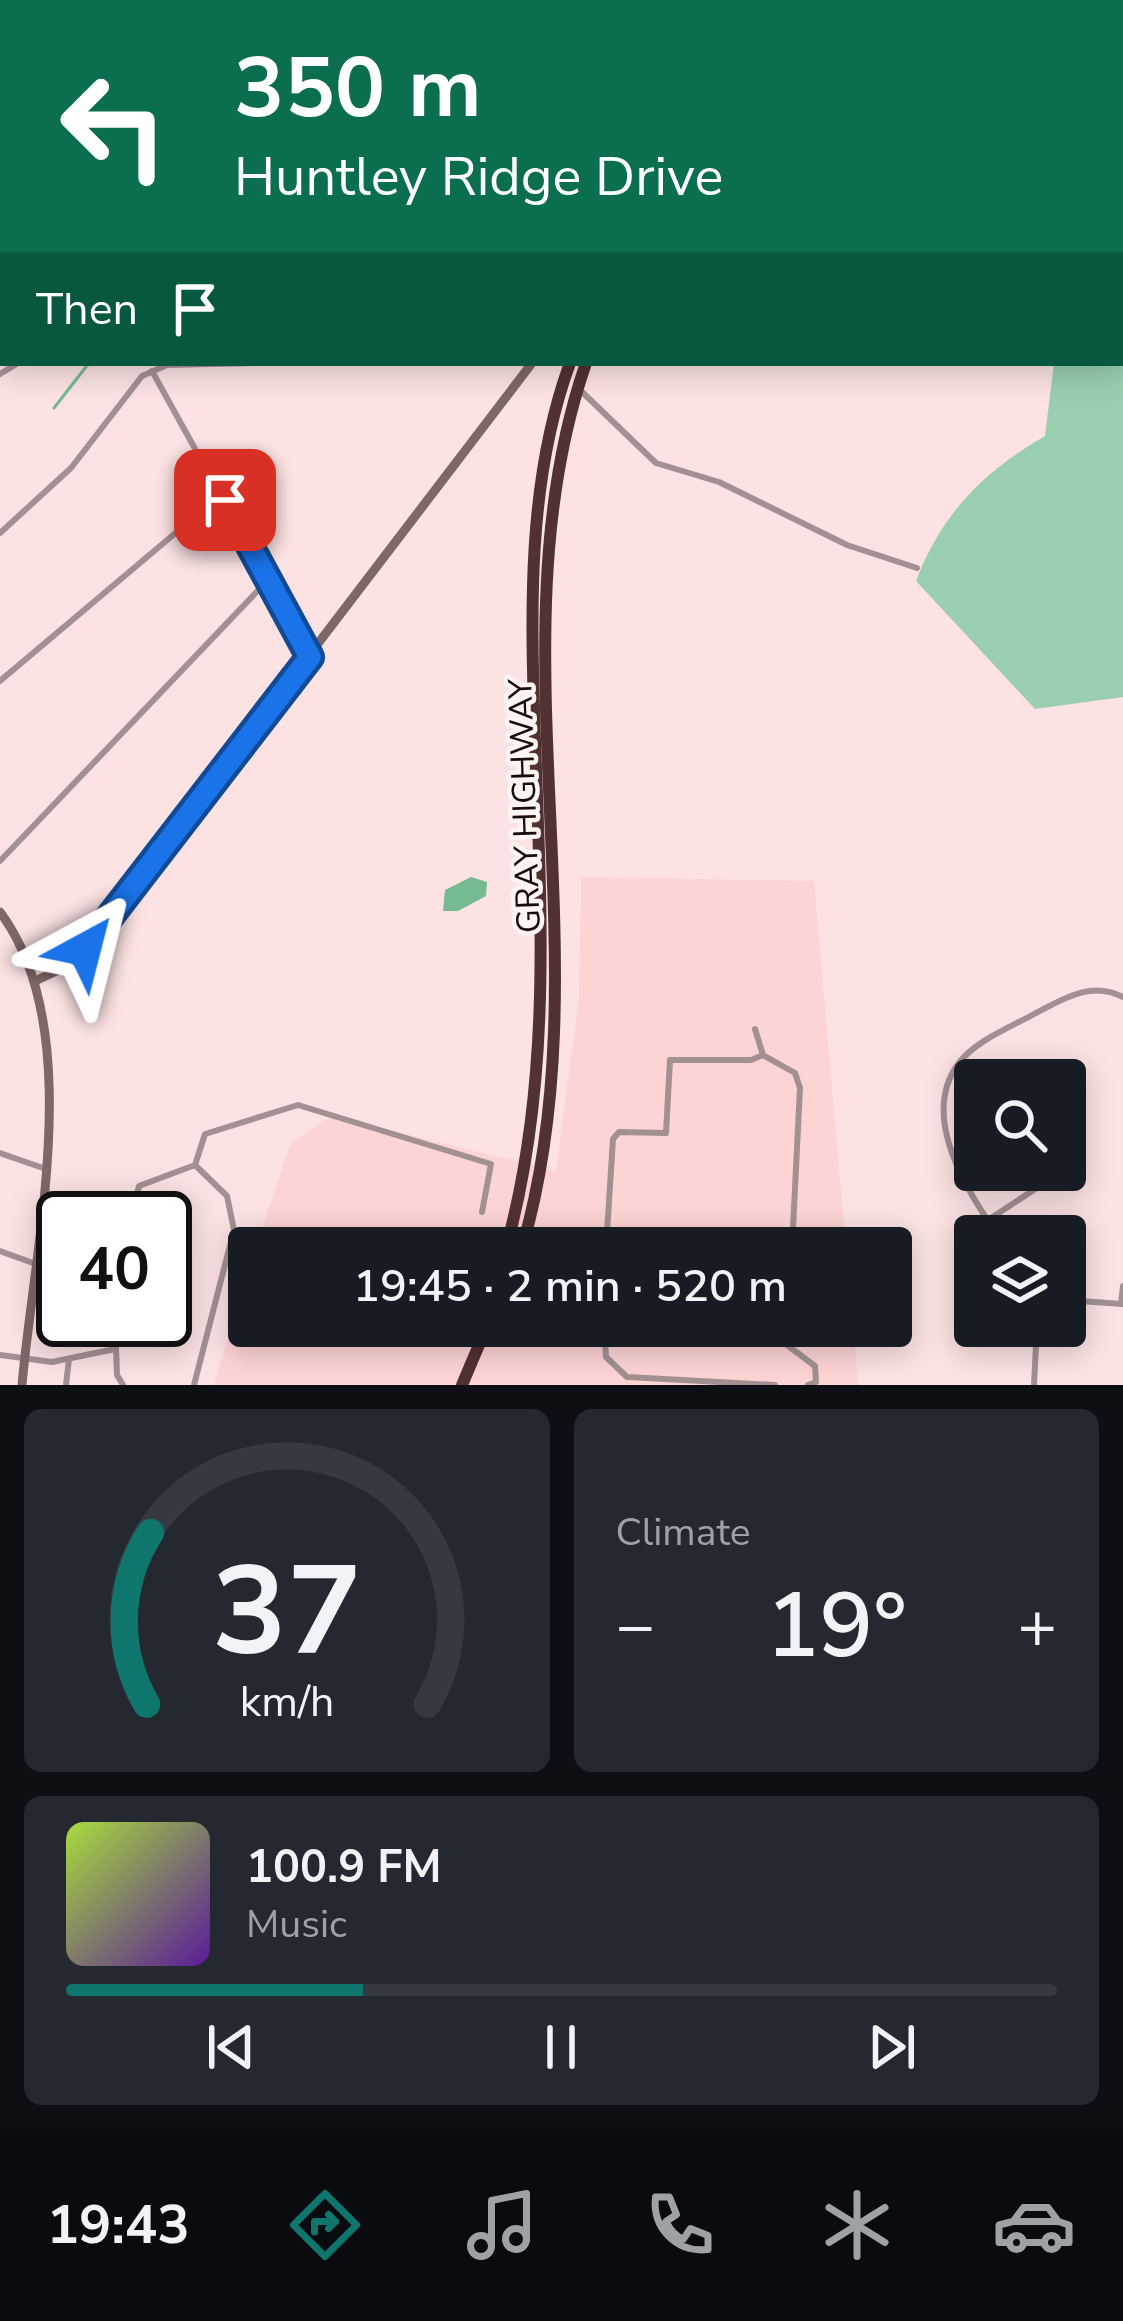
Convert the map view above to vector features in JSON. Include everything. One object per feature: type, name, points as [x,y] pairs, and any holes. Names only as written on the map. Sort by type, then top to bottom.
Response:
[{"type":"highway","name":"GRAY HIGHWAY","points":[[511,1227],[529,1144],[539,1053],[533,568],[542,487],[566,366]]},
{"type":"highway","name":"GRAY HIGHWAY","points":[[526,1227],[539,1179],[554,1066],[555,836],[547,575],[561,462],[585,366]]},
{"type":"highway","points":[[462,1385],[478,1347]]},
{"type":"street","points":[[0,533],[71,468],[134,384],[152,370],[168,366]]},
{"type":"street","points":[[35,981],[65,967],[85,949],[530,366]]},
{"type":"street","points":[[567,366],[578,387],[656,463],[719,482],[862,552],[917,568]]},
{"type":"street","points":[[152,370],[310,657]]},
{"type":"street","points":[[0,681],[185,525],[225,500]]},
{"type":"street","points":[[0,861],[268,580]]},
{"type":"street","points":[[0,912],[35,981],[50,1053],[44,1168],[22,1385]]},
{"type":"street","points":[[985,1215],[958,1172],[948,1132],[948,1085],[959,1064],[975,1047],[1089,988],[1123,997]]},
{"type":"street","points":[[755,1029],[763,1054],[795,1073],[800,1088],[793,1227]]},
{"type":"street","points":[[607,1227],[613,1139],[619,1132],[666,1133],[670,1060],[752,1060],[763,1054]]},
{"type":"street","points":[[195,1165],[205,1134],[298,1105],[491,1164],[482,1212]]},
{"type":"street","points":[[0,1153],[44,1168]]},
{"type":"street","points":[[138,1191],[139,1186],[195,1165]]},
{"type":"street","points":[[194,1385],[234,1230],[226,1196],[195,1165]]},
{"type":"street","points":[[995,1215],[1031,1191]]},
{"type":"street","points":[[0,1251],[33,1264]]},
{"type":"street","points":[[1086,1301],[1122,1304],[1123,1286]]},
{"type":"street","points":[[605,1347],[606,1357],[627,1377],[775,1385]]},
{"type":"street","points":[[790,1347],[814,1366],[815,1382],[808,1385]]},
{"type":"street","points":[[1034,1385],[1036,1347]]},
{"type":"street","points":[[0,1355],[69,1359],[115,1349],[123,1385]]},
{"type":"street","points":[[66,1385],[69,1359]]},
{"type":"shaded area","points":[[1054,366],[1123,366],[1123,697],[1035,709],[916,581],[938,535],[967,496],[1002,464],[1045,436]]},
{"type":"shaded area","points":[[471,877],[487,882],[486,896],[458,911],[443,911],[445,890]]},
{"type":"shaded area","points":[[581,877],[814,881],[844,1227],[262,1227],[291,1143],[332,1116],[556,1171],[579,997]]},
{"type":"shaded area","points":[[228,1339],[228,1347],[855,1347],[858,1385],[214,1385]]},
{"type":"waterway","points":[[458,0],[481,0]]},
{"type":"waterway","points":[[54,408],[87,366]]},
{"type":"route","points":[[85,949],[310,657],[225,500]]}]
